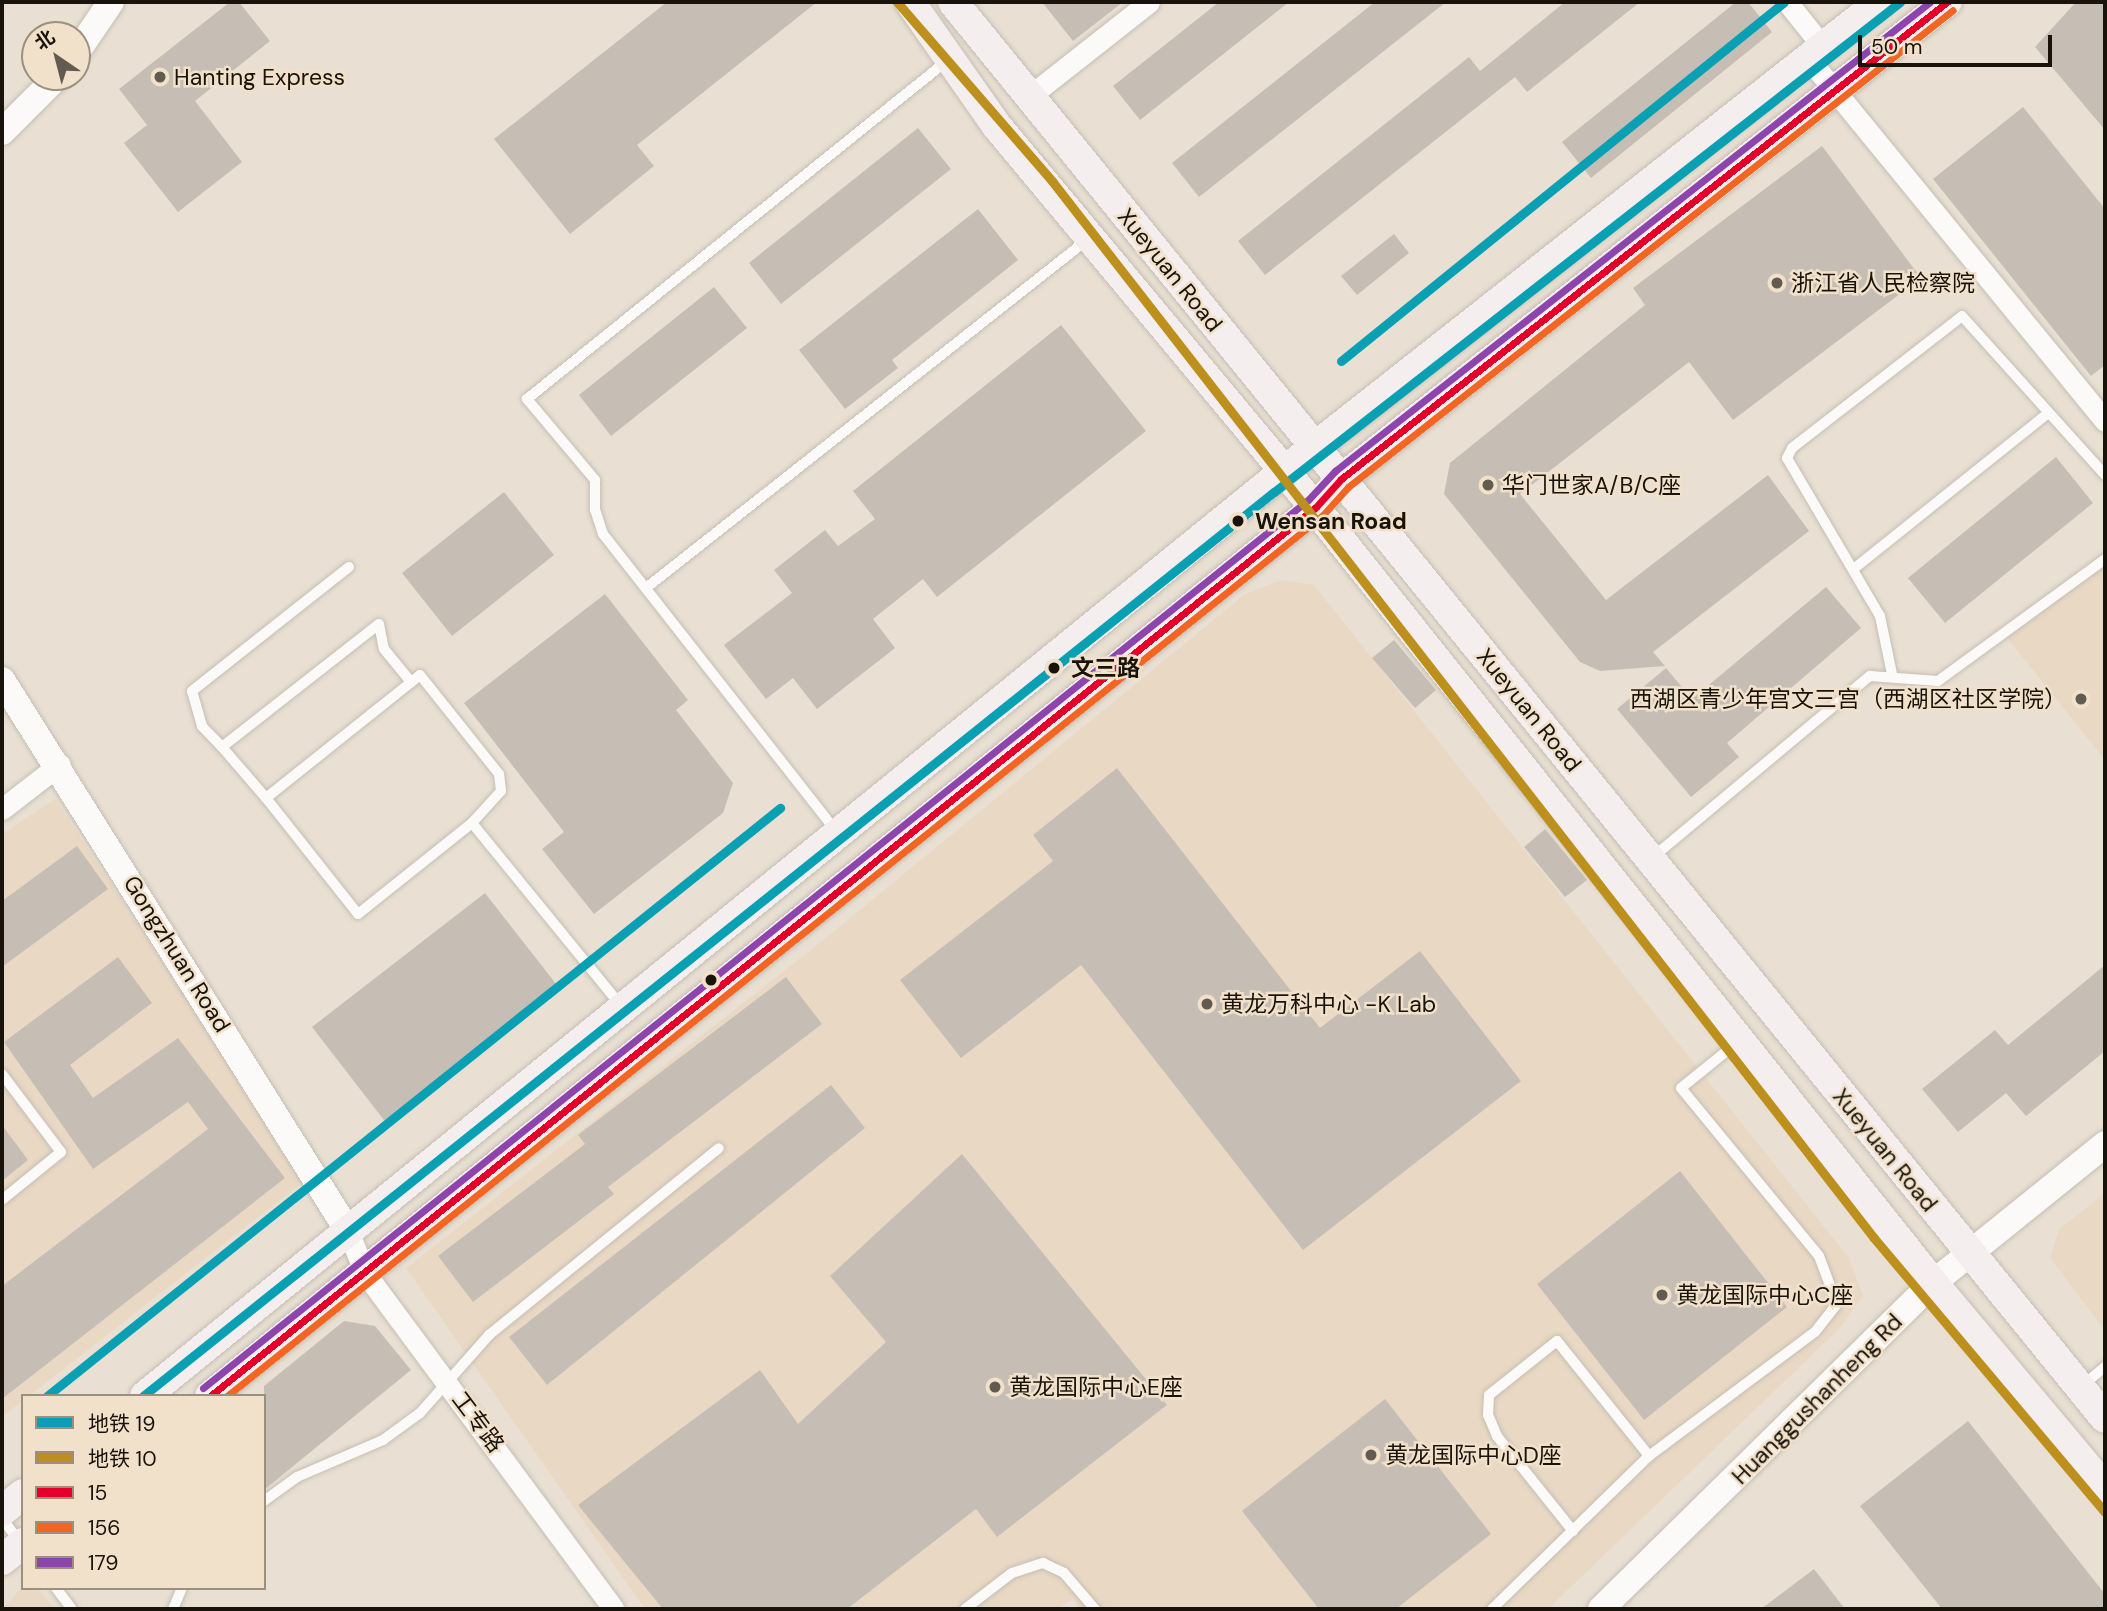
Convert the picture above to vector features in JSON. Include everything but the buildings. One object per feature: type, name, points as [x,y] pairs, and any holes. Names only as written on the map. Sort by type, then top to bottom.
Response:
[{"type":"main road","name":"Xueyuan Road","points":[[910,2],[950,58],[1090,238],[1314,508],[1933,1283],[2105,1488]]},
{"type":"main road","name":"Xueyuan Road","points":[[953,2],[2105,1418]]},
{"type":"main road","points":[[147,1394],[1283,472],[1880,2]]},
{"type":"main road","points":[[212,1394],[1314,508],[1341,479],[1947,2]]},
{"type":"main road","points":[[2,1511],[21,1496]]},
{"type":"street","points":[[91,31],[111,2]]},
{"type":"street","points":[[1031,95],[1149,2]]},
{"type":"street","points":[[1787,2],[1833,91],[2105,421]]},
{"type":"street","points":[[2,132],[43,91]]},
{"type":"street","name":"Gongzhuan Road","points":[[2,680],[60,764],[348,1231]]},
{"type":"street","points":[[2,809],[60,764]]},
{"type":"street","name":"Huanggushanheng Rd","points":[[1601,1609],[1933,1283],[1968,1252],[2105,1144]]},
{"type":"street","name":"工专路","points":[[348,1231],[365,1273],[614,1609]]},
{"type":"lane","points":[[838,833],[603,534],[595,510],[595,480],[527,399],[950,58]]},
{"type":"lane","points":[[646,588],[1090,238]]},
{"type":"lane","points":[[1892,674],[1881,616],[1856,568],[1787,458],[1791,448],[1962,316],[2105,475]]},
{"type":"lane","points":[[1856,568],[2048,413]]},
{"type":"lane","points":[[1650,860],[1870,676],[1892,674],[1938,681],[2105,559]]},
{"type":"lane","points":[[266,798],[420,675],[499,774],[501,791],[472,823],[358,914],[266,798],[202,726],[192,691],[349,567]]},
{"type":"lane","points":[[222,747],[379,624],[384,649],[411,682]]},
{"type":"lane","points":[[472,823],[623,1008]]},
{"type":"lane","points":[[1492,1609],[1649,1457],[1815,1332],[1837,1304],[1819,1255],[1681,1088],[1739,1040]]},
{"type":"lane","points":[[2,1074],[61,1152],[2,1200]]},
{"type":"lane","points":[[266,1499],[297,1476],[383,1440],[447,1382],[489,1335],[719,1147]]},
{"type":"lane","points":[[1573,1531],[1497,1436],[1488,1415],[1489,1395],[1557,1341],[1649,1457]]},
{"type":"lane","points":[[2080,1387],[2105,1367]]},
{"type":"lane","points":[[2,1518],[17,1548]]},
{"type":"lane","points":[[965,1609],[1012,1573],[1043,1563],[1064,1573],[1095,1609]]},
{"type":"lane","points":[[58,1590],[72,1609]]},
{"type":"lane","points":[[173,1609],[181,1590]]},
{"type":"shaded area","name":"西湖区青少年宫文三宫（西湖区社区学院）","points":[[2105,559],[2105,760],[2007,638]]},
{"type":"shaded area","points":[[1282,580],[1314,585],[1849,1258],[1863,1296],[1840,1328],[1548,1609],[1080,1609],[1073,1599],[1057,1609],[645,1609],[406,1268],[822,941],[1245,594]]},
{"type":"shaded area","points":[[55,799],[306,1180],[32,1394],[21,1394],[21,1402],[2,1417],[2,834]]},
{"type":"shaded area","points":[[2105,1193],[2105,1331],[2050,1258],[2059,1229]]},
{"type":"shaded area","points":[[21,1588],[40,1590],[55,1609],[2,1609]]},
{"type":"metro line","name":"10","points":[[897,2],[1052,181],[1874,1238],[2105,1512]]},
{"type":"metro line","name":"19","points":[[1341,361],[1784,2]]},
{"type":"metro line","name":"19","points":[[146,1394],[1274,492],[1900,2]]},
{"type":"metro line","name":"19","points":[[49,1394],[780,808]]},
{"type":"transit line","name":"179","points":[[203,1388],[1308,500],[1335,471],[1930,2]]},
{"type":"transit line","name":"15","points":[[212,1394],[1315,508],[1341,479],[1947,2]]},
{"type":"transit line","name":"156","points":[[229,1394],[1322,516],[1348,487],[1953,10]]},
{"type":"place","name":"Hanting Express","points":[[160,77]]},
{"type":"place","name":"浙江省人民检察院","points":[[1777,283]]},
{"type":"place","name":"华门世家A/B/C座","points":[[1488,485]]},
{"type":"place","name":"Wensan Road","points":[[1238,521]]},
{"type":"place","name":"文三路","points":[[1054,668]]},
{"type":"place","name":"西湖区青少年宫文三宫（西湖区社区学院）","points":[[2081,699]]},
{"type":"place","name":"黄龙万科中心 -K Lab","points":[[1207,1004]]},
{"type":"place","name":"黄龙国际中心C座","points":[[1662,1295]]},
{"type":"place","name":"黄龙国际中心E座","points":[[995,1387]]},
{"type":"place","name":"黄龙国际中心D座","points":[[1371,1455]]}]
